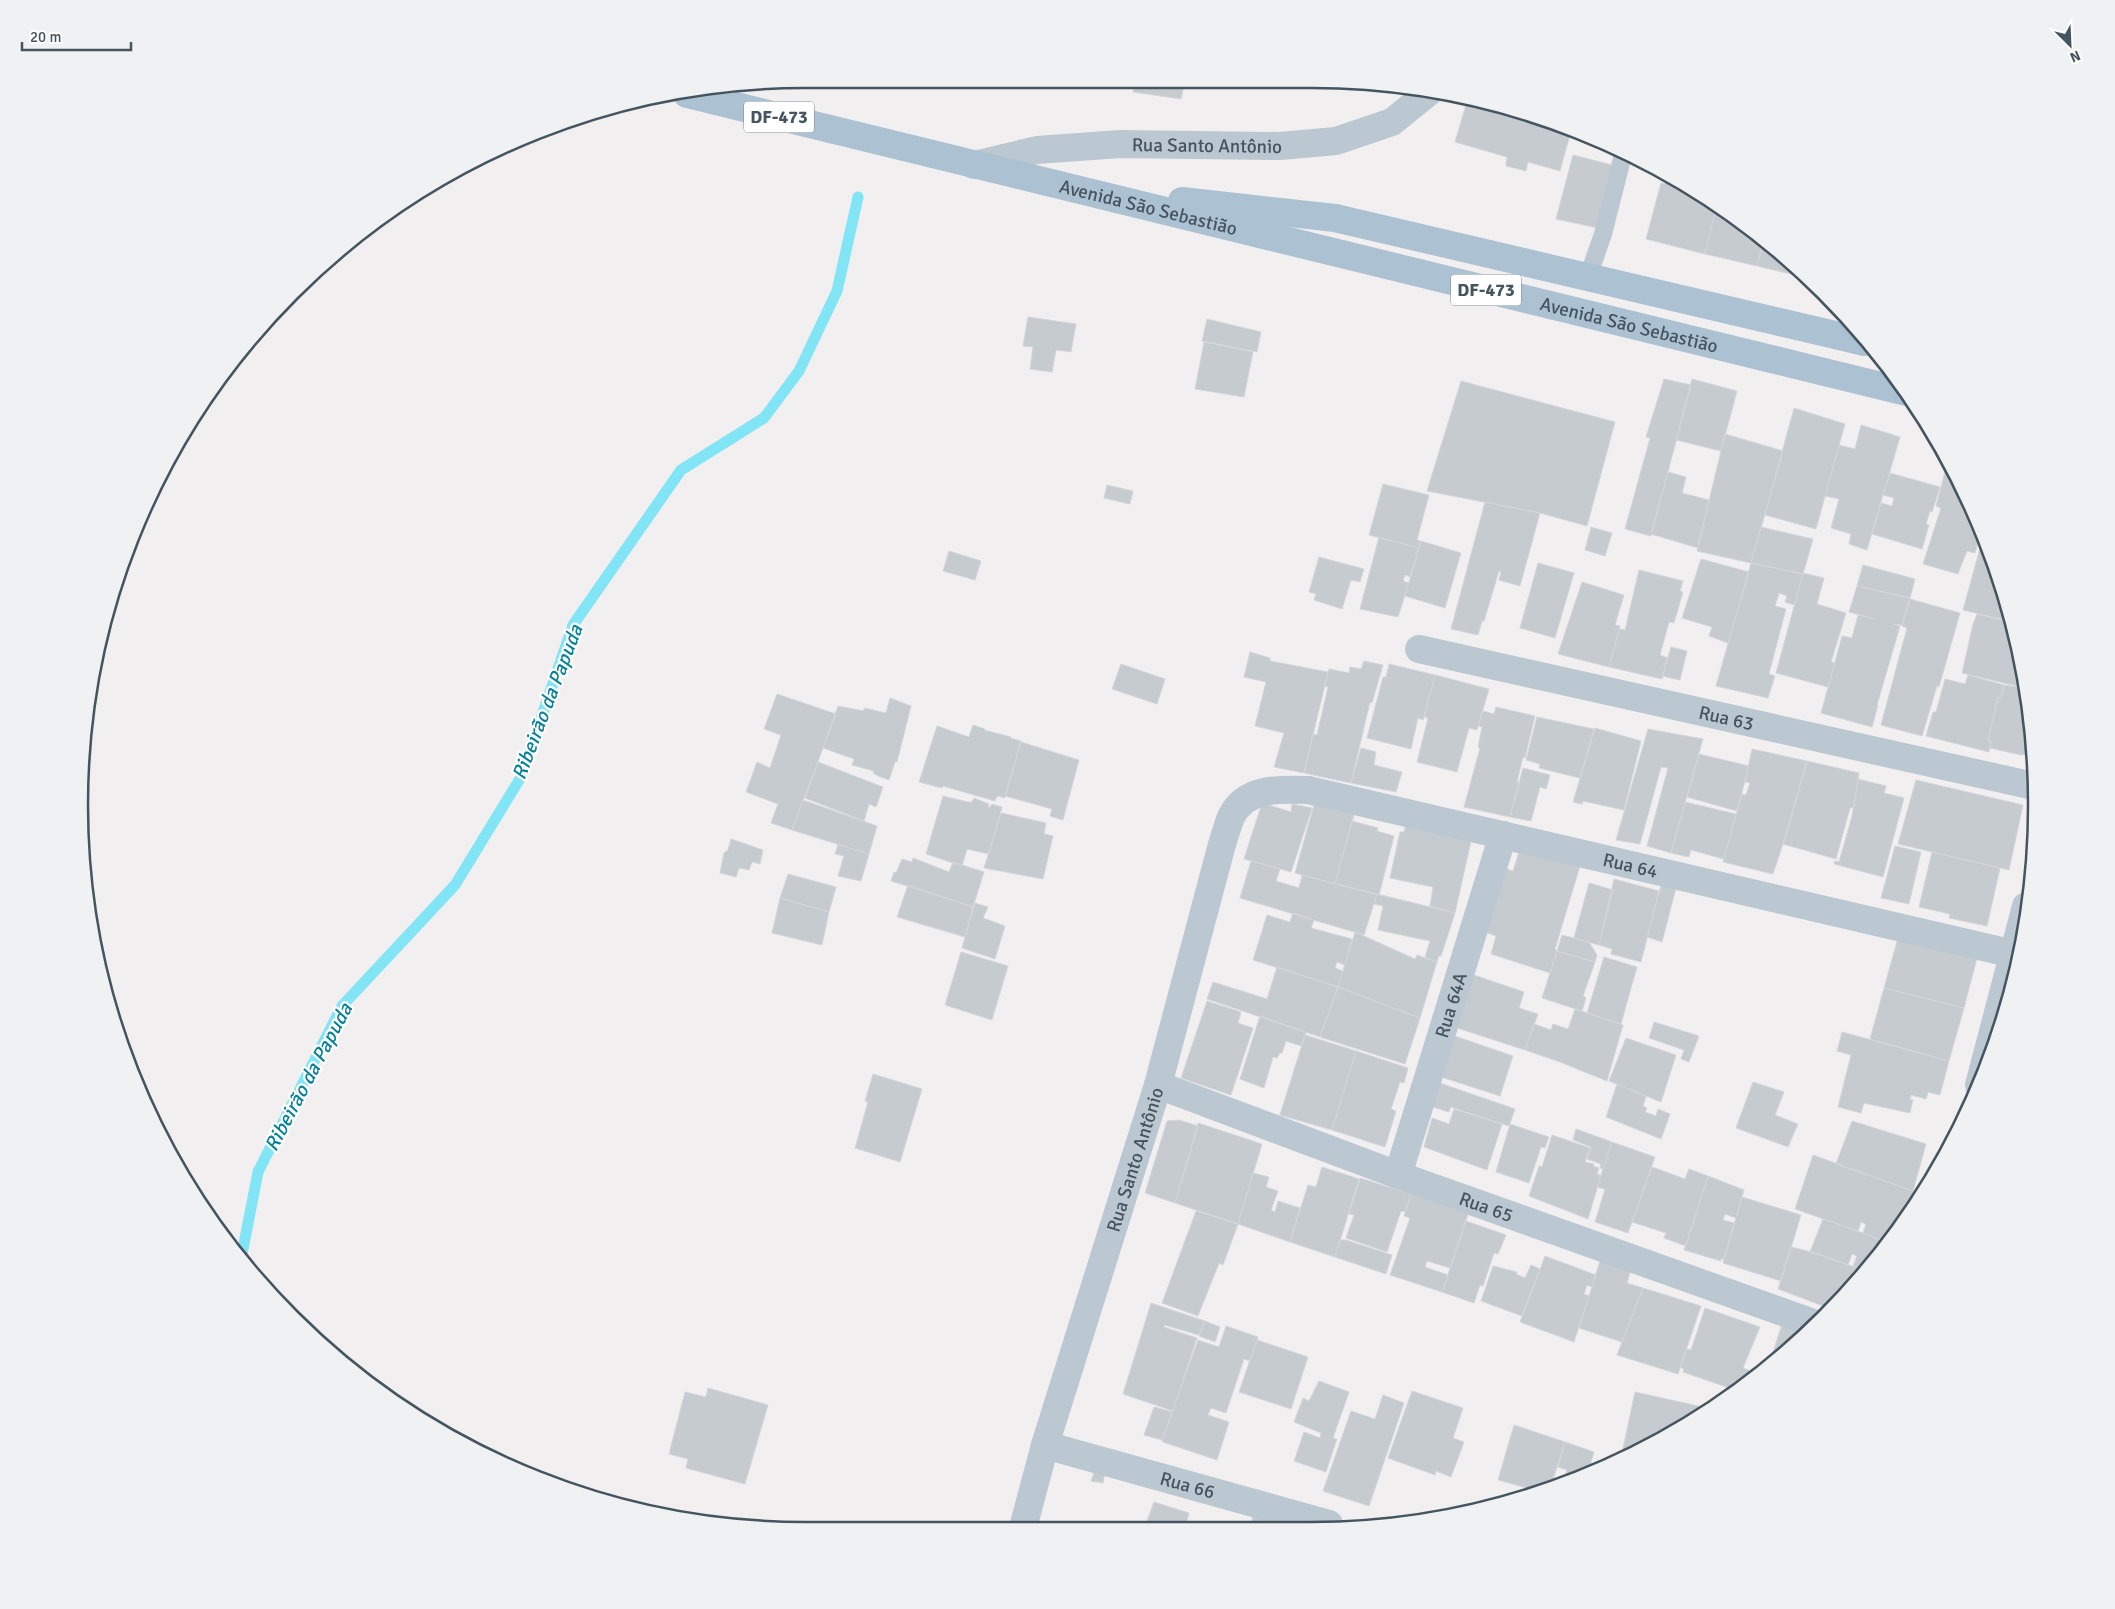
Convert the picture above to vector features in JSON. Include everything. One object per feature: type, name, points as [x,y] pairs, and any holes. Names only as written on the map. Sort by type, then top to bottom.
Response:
[{"type":"main road","name":"DF-473","points":[[696,96],[974,164]]},
{"type":"main road","points":[[974,164],[1066,188]]},
{"type":"main road","name":"Avenida São Sebastião","points":[[1066,188],[1334,218],[1856,340]]},
{"type":"main road","name":"Avenida São Sebastião","points":[[1066,188],[1895,389]]},
{"type":"street","name":"Rua Santo Antônio","points":[[974,164],[1037,150],[1120,144],[1280,146],[1336,141],[1392,122],[1423,97]]},
{"type":"street","name":"Rua 63","points":[[1419,650],[2027,784]]},
{"type":"street","name":"Rua 64","points":[[1247,798],[1272,789],[1308,790],[2012,953]]},
{"type":"street","name":"Rua Santo Antônio","points":[[1025,1522],[1045,1445],[1158,1085],[1221,848],[1232,816],[1247,798]]},
{"type":"street","name":"Rua 64A","points":[[1398,1175],[1503,835]]},
{"type":"street","name":"Rua 65","points":[[1158,1085],[1398,1175],[1807,1321]]},
{"type":"street","name":"Rua 66","points":[[1045,1445],[1320,1522]]},
{"type":"lane","points":[[1588,277],[1603,234],[1622,158]]},
{"type":"building","points":[[1133,88],[1183,88],[1181,99],[1133,92]]},
{"type":"building","points":[[1466,105],[1496,112],[1570,136],[1560,171],[1528,162],[1526,171],[1506,166],[1507,157],[1455,142]]},
{"type":"building","points":[[1573,155],[1612,165],[1606,186],[1613,188],[1602,229],[1556,219]]},
{"type":"building","points":[[1666,182],[1715,212],[1705,254],[1646,239],[1661,183],[1665,184]]},
{"type":"building","points":[[1715,212],[1761,248],[1757,266],[1705,254]]},
{"type":"building","points":[[1761,248],[1793,274],[1757,266]]},
{"type":"building","points":[[1028,317],[1076,324],[1071,352],[1056,350],[1052,372],[1030,369],[1033,347],[1023,346]]},
{"type":"building","points":[[1207,319],[1261,332],[1257,352],[1202,341]]},
{"type":"building","points":[[1204,342],[1253,352],[1244,397],[1195,389]]},
{"type":"building","points":[[1664,379],[1691,385],[1651,536],[1625,529],[1650,438],[1646,437]]},
{"type":"building","points":[[1692,379],[1737,391],[1721,451],[1676,440]]},
{"type":"building","points":[[1461,381],[1615,422],[1587,526],[1540,513],[1427,491]]},
{"type":"building","points":[[1794,408],[1845,424],[1816,529],[1765,515]]},
{"type":"building","points":[[1861,425],[1900,437],[1867,550],[1849,544],[1851,534],[1831,528],[1839,499],[1825,496],[1839,445],[1855,449]]},
{"type":"building","points":[[1725,434],[1783,451],[1751,563],[1697,551]]},
{"type":"building","points":[[1945,471],[1954,487],[1978,543],[1975,553],[1967,551],[1958,574],[1923,564],[1941,508],[1936,506]]},
{"type":"building","points":[[1668,472],[1686,477],[1682,493],[1709,500],[1698,548],[1651,534]]},
{"type":"building","points":[[1890,473],[1940,487],[1926,524],[1929,525],[1922,549],[1872,534],[1881,503],[1892,506],[1894,498],[1883,495]]},
{"type":"building","points":[[1383,484],[1429,495],[1417,540],[1421,541],[1419,548],[1369,535]]},
{"type":"building","points":[[1107,485],[1133,491],[1130,504],[1104,498]]},
{"type":"building","points":[[1485,502],[1540,513],[1520,586],[1499,580],[1501,572],[1499,571],[1478,635],[1451,629]]},
{"type":"building","points":[[1591,527],[1612,533],[1605,556],[1585,550]]},
{"type":"building","points":[[1761,527],[1813,539],[1803,574],[1751,563]]},
{"type":"building","points":[[1379,537],[1419,548],[1410,577],[1405,575],[1403,581],[1409,583],[1398,617],[1360,609]]},
{"type":"building","points":[[1421,541],[1461,553],[1445,608],[1405,596]]},
{"type":"building","points":[[1980,549],[2003,620],[1963,610]]},
{"type":"building","points":[[949,551],[981,561],[975,580],[943,571]]},
{"type":"building","points":[[1319,557],[1364,569],[1360,582],[1351,580],[1342,609],[1314,600],[1316,594],[1309,592]]},
{"type":"building","points":[[1701,559],[1749,572],[1728,643],[1709,636],[1712,627],[1682,618]]},
{"type":"building","points":[[1538,563],[1574,573],[1555,638],[1520,628]]},
{"type":"building","points":[[1751,563],[1803,574],[1794,605],[1785,602],[1787,596],[1779,593],[1775,606],[1786,609],[1769,674],[1775,676],[1768,698],[1716,686]]},
{"type":"building","points":[[1863,565],[1915,579],[1910,598],[1857,586]]},
{"type":"building","points":[[1639,570],[1683,581],[1680,591],[1683,592],[1674,623],[1669,622],[1660,655],[1668,658],[1662,679],[1609,667],[1619,629],[1625,630]]},
{"type":"building","points":[[1803,573],[1824,578],[1817,604],[1846,613],[1831,662],[1835,663],[1828,687],[1776,673]]},
{"type":"building","points":[[1582,582],[1624,595],[1615,625],[1620,626],[1609,667],[1558,654]]},
{"type":"building","points":[[1857,586],[1910,598],[1902,625],[1893,624],[1900,626],[1872,727],[1821,713],[1842,636],[1852,638],[1858,615],[1875,619],[1849,612]]},
{"type":"building","points":[[1910,599],[1960,613],[1939,687],[1937,686],[1922,736],[1881,725],[1907,628],[1902,626]]},
{"type":"building","points":[[1977,614],[2003,620],[2017,686],[1962,673]]},
{"type":"building","points":[[1671,647],[1687,651],[1680,680],[1662,676]]},
{"type":"building","points":[[1250,652],[1270,658],[1270,661],[1328,672],[1304,773],[1274,767],[1284,733],[1255,726],[1266,682],[1244,677]]},
{"type":"building","points":[[1364,661],[1383,665],[1372,703],[1370,702],[1351,783],[1304,773],[1313,734],[1317,735],[1328,687],[1324,686],[1329,669],[1349,673],[1350,667],[1361,669]]},
{"type":"building","points":[[1121,664],[1165,679],[1157,704],[1112,689]]},
{"type":"building","points":[[1389,664],[1435,675],[1423,720],[1418,718],[1411,749],[1367,738],[1383,677],[1386,677]]},
{"type":"building","points":[[1435,675],[1489,689],[1477,730],[1469,728],[1457,772],[1417,762],[1428,718],[1424,717]]},
{"type":"building","points":[[1968,675],[2004,685],[2001,698],[1998,697],[1988,741],[1991,742],[1989,752],[1926,736],[1933,712],[1936,712],[1945,679],[1965,684]]},
{"type":"building","points":[[2004,685],[2017,687],[2026,755],[1990,748],[1991,742],[1988,741],[1998,697],[2001,698]]},
{"type":"building","points":[[777,694],[836,714],[792,830],[771,823],[778,804],[746,792],[757,762],[770,768],[781,735],[764,729]]},
{"type":"building","points":[[890,698],[911,706],[897,762],[895,762],[889,780],[873,773],[874,771],[852,765],[854,759],[823,748],[838,706],[864,711],[864,708],[886,713]]},
{"type":"building","points":[[1496,707],[1535,716],[1525,758],[1523,757],[1517,782],[1520,782],[1510,817],[1464,807],[1480,748],[1478,747],[1482,727],[1478,726],[1483,711],[1494,714]]},
{"type":"building","points":[[1537,717],[1594,729],[1580,778],[1539,768],[1540,764],[1526,760]]},
{"type":"building","points":[[973,725],[1021,741],[1005,798],[997,796],[995,801],[943,786],[942,788],[919,782],[937,726],[969,737]]},
{"type":"building","points":[[1595,728],[1641,741],[1624,810],[1583,801],[1582,804],[1573,802]]},
{"type":"building","points":[[1648,729],[1703,739],[1671,853],[1647,846],[1668,768],[1661,767],[1640,844],[1616,840]]},
{"type":"building","points":[[1021,742],[1079,760],[1063,820],[1050,816],[1052,809],[1005,796]]},
{"type":"building","points":[[1361,748],[1376,752],[1374,765],[1402,772],[1396,792],[1351,783]]},
{"type":"building","points":[[1752,749],[1807,761],[1773,874],[1723,862],[1742,794],[1746,795],[1750,783],[1745,782]]},
{"type":"building","points":[[1699,754],[1749,766],[1737,811],[1687,797]]},
{"type":"building","points":[[1807,761],[1859,773],[1854,807],[1850,808],[1836,859],[1783,844]]},
{"type":"building","points":[[818,762],[883,787],[876,807],[869,804],[864,821],[805,798]]},
{"type":"building","points":[[1523,768],[1550,775],[1546,789],[1540,787],[1531,821],[1510,817]]},
{"type":"building","points":[[1858,779],[1886,786],[1884,793],[1904,798],[1883,877],[1834,864],[1835,861],[1839,862],[1852,816]]},
{"type":"building","points":[[1916,780],[2023,805],[2009,870],[1898,844]]},
{"type":"building","points":[[943,796],[968,802],[972,802],[974,798],[989,804],[988,807],[992,804],[1002,807],[989,854],[967,849],[962,866],[926,854]]},
{"type":"building","points":[[803,800],[877,826],[869,854],[792,830]]},
{"type":"building","points":[[1685,802],[1736,814],[1724,859],[1691,850],[1689,857],[1671,853]]},
{"type":"building","points":[[1262,803],[1291,812],[1292,804],[1312,808],[1291,872],[1244,859]]},
{"type":"building","points":[[1314,805],[1354,815],[1335,884],[1295,873]]},
{"type":"building","points":[[1001,813],[1046,823],[1044,834],[1053,836],[1043,879],[984,868]]},
{"type":"building","points":[[1352,821],[1378,828],[1377,831],[1394,836],[1379,895],[1335,884]]},
{"type":"building","points":[[1406,824],[1471,841],[1455,913],[1430,906],[1433,887],[1390,878],[1400,832],[1404,832]]},
{"type":"building","points":[[731,839],[763,850],[760,864],[752,862],[749,870],[739,868],[736,877],[720,873],[724,853],[728,850]]},
{"type":"building","points":[[838,844],[869,854],[861,881],[838,876],[844,856],[835,854]]},
{"type":"building","points":[[1895,846],[1921,852],[1909,904],[1881,898]]},
{"type":"building","points":[[1519,852],[1580,866],[1555,949],[1557,951],[1550,973],[1491,954],[1496,936],[1477,929],[1496,865],[1513,871]]},
{"type":"building","points":[[1932,852],[2000,868],[1987,926],[1949,918],[1950,914],[1919,907]]},
{"type":"building","points":[[913,858],[949,872],[953,862],[984,872],[973,907],[891,881],[902,859],[912,862]]},
{"type":"building","points":[[1251,861],[1280,869],[1276,881],[1299,888],[1302,875],[1377,894],[1364,935],[1240,898]]},
{"type":"building","points":[[788,874],[836,887],[829,912],[780,898]]},
{"type":"building","points":[[1614,879],[1659,891],[1641,962],[1611,954],[1612,949],[1599,945]]},
{"type":"building","points":[[1589,883],[1613,890],[1599,945],[1574,938]]},
{"type":"building","points":[[908,885],[973,907],[965,937],[897,917]]},
{"type":"building","points":[[1661,885],[1676,888],[1662,942],[1647,937]]},
{"type":"building","points":[[1377,894],[1455,913],[1441,956],[1439,956],[1437,962],[1425,957],[1430,941],[1378,930],[1383,906],[1374,904]]},
{"type":"building","points":[[780,898],[829,912],[822,945],[772,933]]},
{"type":"building","points":[[975,903],[988,907],[983,918],[1005,926],[995,959],[962,948]]},
{"type":"building","points":[[1293,913],[1314,920],[1311,928],[1352,939],[1345,965],[1337,962],[1335,968],[1343,971],[1338,987],[1253,960],[1267,915],[1290,922]]},
{"type":"building","points":[[1355,932],[1415,959],[1417,955],[1437,962],[1420,1018],[1338,987]]},
{"type":"building","points":[[1562,935],[1589,942],[1597,955],[1595,962],[1557,951]]},
{"type":"building","points":[[1898,938],[1977,958],[1964,1008],[1884,988]]},
{"type":"building","points":[[1557,951],[1595,962],[1583,996],[1586,998],[1582,1011],[1542,998]]},
{"type":"building","points":[[961,952],[1008,966],[992,1020],[945,1005]]},
{"type":"building","points":[[1604,957],[1637,967],[1621,1024],[1587,1013]]},
{"type":"building","points":[[1277,967],[1338,987],[1320,1037],[1207,999],[1213,982],[1267,999]]},
{"type":"building","points":[[1468,973],[1524,992],[1519,1008],[1538,1014],[1525,1050],[1451,1026]]},
{"type":"building","points":[[1338,987],[1420,1018],[1405,1064],[1320,1037]]},
{"type":"building","points":[[1884,988],[1964,1008],[1949,1061],[1870,1039]]},
{"type":"building","points":[[1207,1001],[1241,1012],[1238,1023],[1253,1028],[1231,1095],[1181,1078]]},
{"type":"building","points":[[1575,1009],[1623,1025],[1607,1081],[1525,1050],[1534,1024],[1551,1030],[1553,1024],[1568,1029]]},
{"type":"building","points":[[1260,1016],[1306,1032],[1301,1046],[1286,1041],[1282,1053],[1277,1058],[1273,1057],[1264,1088],[1240,1079]]},
{"type":"building","points":[[1654,1022],[1699,1036],[1689,1062],[1681,1059],[1684,1050],[1649,1038]]},
{"type":"building","points":[[1842,1032],[1949,1061],[1940,1095],[1928,1092],[1926,1099],[1911,1095],[1910,1099],[1913,1100],[1910,1113],[1864,1103],[1861,1113],[1838,1107],[1851,1055],[1837,1051]]},
{"type":"building","points":[[1446,1033],[1513,1056],[1500,1096],[1432,1074]]},
{"type":"building","points":[[1305,1035],[1356,1051],[1332,1130],[1280,1115]]},
{"type":"building","points":[[1626,1038],[1676,1055],[1661,1102],[1609,1081]]},
{"type":"building","points":[[1356,1051],[1408,1068],[1404,1083],[1400,1082],[1391,1109],[1396,1111],[1385,1147],[1332,1130]]},
{"type":"building","points":[[873,1074],[922,1089],[900,1162],[855,1148],[868,1102],[865,1101]]},
{"type":"building","points":[[1431,1080],[1515,1109],[1509,1126],[1451,1107],[1449,1112],[1429,1106]]},
{"type":"building","points":[[1753,1082],[1784,1092],[1775,1115],[1798,1124],[1788,1147],[1736,1128]]},
{"type":"building","points":[[1617,1084],[1646,1096],[1643,1106],[1647,1108],[1645,1112],[1656,1116],[1658,1109],[1670,1114],[1661,1139],[1606,1117]]},
{"type":"building","points":[[1454,1109],[1502,1124],[1487,1170],[1424,1147],[1432,1118],[1449,1124]]},
{"type":"building","points":[[1179,1120],[1198,1126],[1175,1203],[1145,1193],[1167,1121]]},
{"type":"building","points":[[1852,1121],[1926,1144],[1913,1191],[1836,1164]]},
{"type":"building","points":[[1198,1123],[1262,1144],[1238,1224],[1175,1203]]},
{"type":"building","points":[[1510,1124],[1549,1137],[1545,1148],[1541,1147],[1529,1183],[1496,1172]]},
{"type":"building","points":[[1576,1129],[1612,1142],[1603,1169],[1600,1168],[1601,1164],[1587,1159],[1591,1147],[1573,1140]]},
{"type":"building","points":[[1552,1135],[1590,1148],[1585,1162],[1594,1164],[1593,1166],[1599,1168],[1597,1174],[1601,1175],[1588,1219],[1529,1196],[1539,1166],[1542,1167]]},
{"type":"building","points":[[1612,1142],[1655,1157],[1628,1233],[1595,1222],[1605,1189],[1597,1187]]},
{"type":"building","points":[[1813,1155],[1913,1191],[1907,1203],[1880,1240],[1863,1233],[1866,1224],[1861,1222],[1858,1231],[1795,1209]]},
{"type":"building","points":[[1322,1167],[1359,1179],[1335,1257],[1290,1242],[1308,1185],[1316,1187]]},
{"type":"building","points":[[1652,1167],[1685,1179],[1689,1169],[1708,1176],[1686,1246],[1664,1238],[1666,1233],[1632,1222]]},
{"type":"building","points":[[1253,1173],[1269,1177],[1266,1187],[1278,1191],[1271,1210],[1275,1212],[1278,1201],[1300,1208],[1290,1242],[1238,1224]]},
{"type":"building","points":[[1708,1176],[1744,1190],[1736,1218],[1725,1214],[1723,1220],[1734,1223],[1724,1259],[1721,1259],[1721,1261],[1684,1250]]},
{"type":"building","points":[[1360,1178],[1411,1194],[1406,1212],[1401,1211],[1387,1252],[1346,1238],[1354,1215],[1349,1214]]},
{"type":"building","points":[[1411,1194],[1468,1214],[1450,1268],[1427,1261],[1425,1267],[1448,1275],[1442,1292],[1390,1275],[1410,1218],[1404,1216]]},
{"type":"building","points":[[1742,1197],[1801,1215],[1781,1281],[1723,1263]]},
{"type":"building","points":[[1196,1211],[1238,1224],[1223,1265],[1219,1263],[1198,1316],[1162,1303]]},
{"type":"building","points":[[1823,1219],[1880,1240],[1857,1268],[1853,1266],[1857,1256],[1852,1254],[1848,1265],[1810,1252]]},
{"type":"building","points":[[1466,1221],[1506,1235],[1498,1254],[1494,1253],[1483,1286],[1480,1285],[1474,1303],[1442,1292]]},
{"type":"building","points":[[1340,1240],[1346,1240],[1392,1255],[1386,1274],[1335,1257]]},
{"type":"building","points":[[1791,1247],[1812,1252],[1857,1268],[1822,1306],[1778,1289]]},
{"type":"building","points":[[1545,1256],[1596,1275],[1592,1287],[1587,1285],[1584,1294],[1589,1296],[1574,1342],[1520,1322]]},
{"type":"building","points":[[1600,1261],[1630,1272],[1627,1283],[1643,1288],[1622,1342],[1579,1328]]},
{"type":"building","points":[[1531,1265],[1540,1269],[1522,1316],[1481,1301],[1493,1266],[1517,1272],[1516,1274],[1525,1278]]},
{"type":"building","points":[[1643,1288],[1701,1306],[1678,1374],[1617,1355]]},
{"type":"building","points":[[1151,1303],[1205,1321],[1199,1335],[1164,1325],[1164,1327],[1197,1338],[1173,1411],[1123,1394]]},
{"type":"building","points":[[1705,1308],[1760,1327],[1743,1368],[1750,1371],[1727,1387],[1683,1372],[1684,1369],[1680,1367],[1686,1349],[1691,1350]]},
{"type":"building","points":[[1205,1321],[1220,1327],[1215,1342],[1199,1336]]},
{"type":"building","points":[[1782,1324],[1797,1330],[1783,1344],[1773,1352]]},
{"type":"building","points":[[1226,1326],[1258,1337],[1250,1361],[1244,1359],[1226,1413],[1211,1408],[1208,1415],[1229,1422],[1217,1460],[1163,1442],[1162,1440],[1198,1340],[1219,1347]]},
{"type":"building","points":[[1257,1340],[1308,1357],[1291,1409],[1239,1392]]},
{"type":"building","points":[[1319,1381],[1349,1392],[1333,1438],[1337,1439],[1326,1472],[1294,1461],[1304,1432],[1320,1438],[1321,1433],[1294,1422],[1303,1398],[1309,1401]]},
{"type":"building","points":[[708,1388],[768,1405],[745,1484],[686,1468],[688,1459],[669,1454],[685,1392],[706,1397]]},
{"type":"building","points":[[1412,1391],[1463,1408],[1453,1438],[1464,1442],[1451,1477],[1436,1471],[1435,1475],[1388,1458]]},
{"type":"building","points":[[1635,1392],[1700,1406],[1669,1425],[1623,1450]]},
{"type":"building","points":[[1383,1395],[1404,1403],[1369,1506],[1323,1491],[1351,1411],[1375,1419]]},
{"type":"building","points":[[1154,1407],[1173,1412],[1162,1440],[1144,1435]]},
{"type":"building","points":[[1514,1425],[1565,1442],[1553,1479],[1526,1488],[1498,1480]]},
{"type":"building","points":[[1565,1442],[1594,1452],[1590,1465],[1585,1467],[1566,1474],[1567,1470],[1558,1467]]},
{"type":"building","points":[[1095,1470],[1105,1472],[1103,1483],[1091,1481]]},
{"type":"building","points":[[1154,1502],[1189,1513],[1187,1522],[1147,1522]]},
{"type":"building","points":[[1254,1513],[1292,1522],[1252,1522]]},
{"type":"waterway","name":"Ribeirão da Papuda","points":[[243,1250],[258,1172],[342,1006],[455,885],[521,777],[573,625],[681,470],[764,418],[799,371],[837,291],[858,197]]}]
